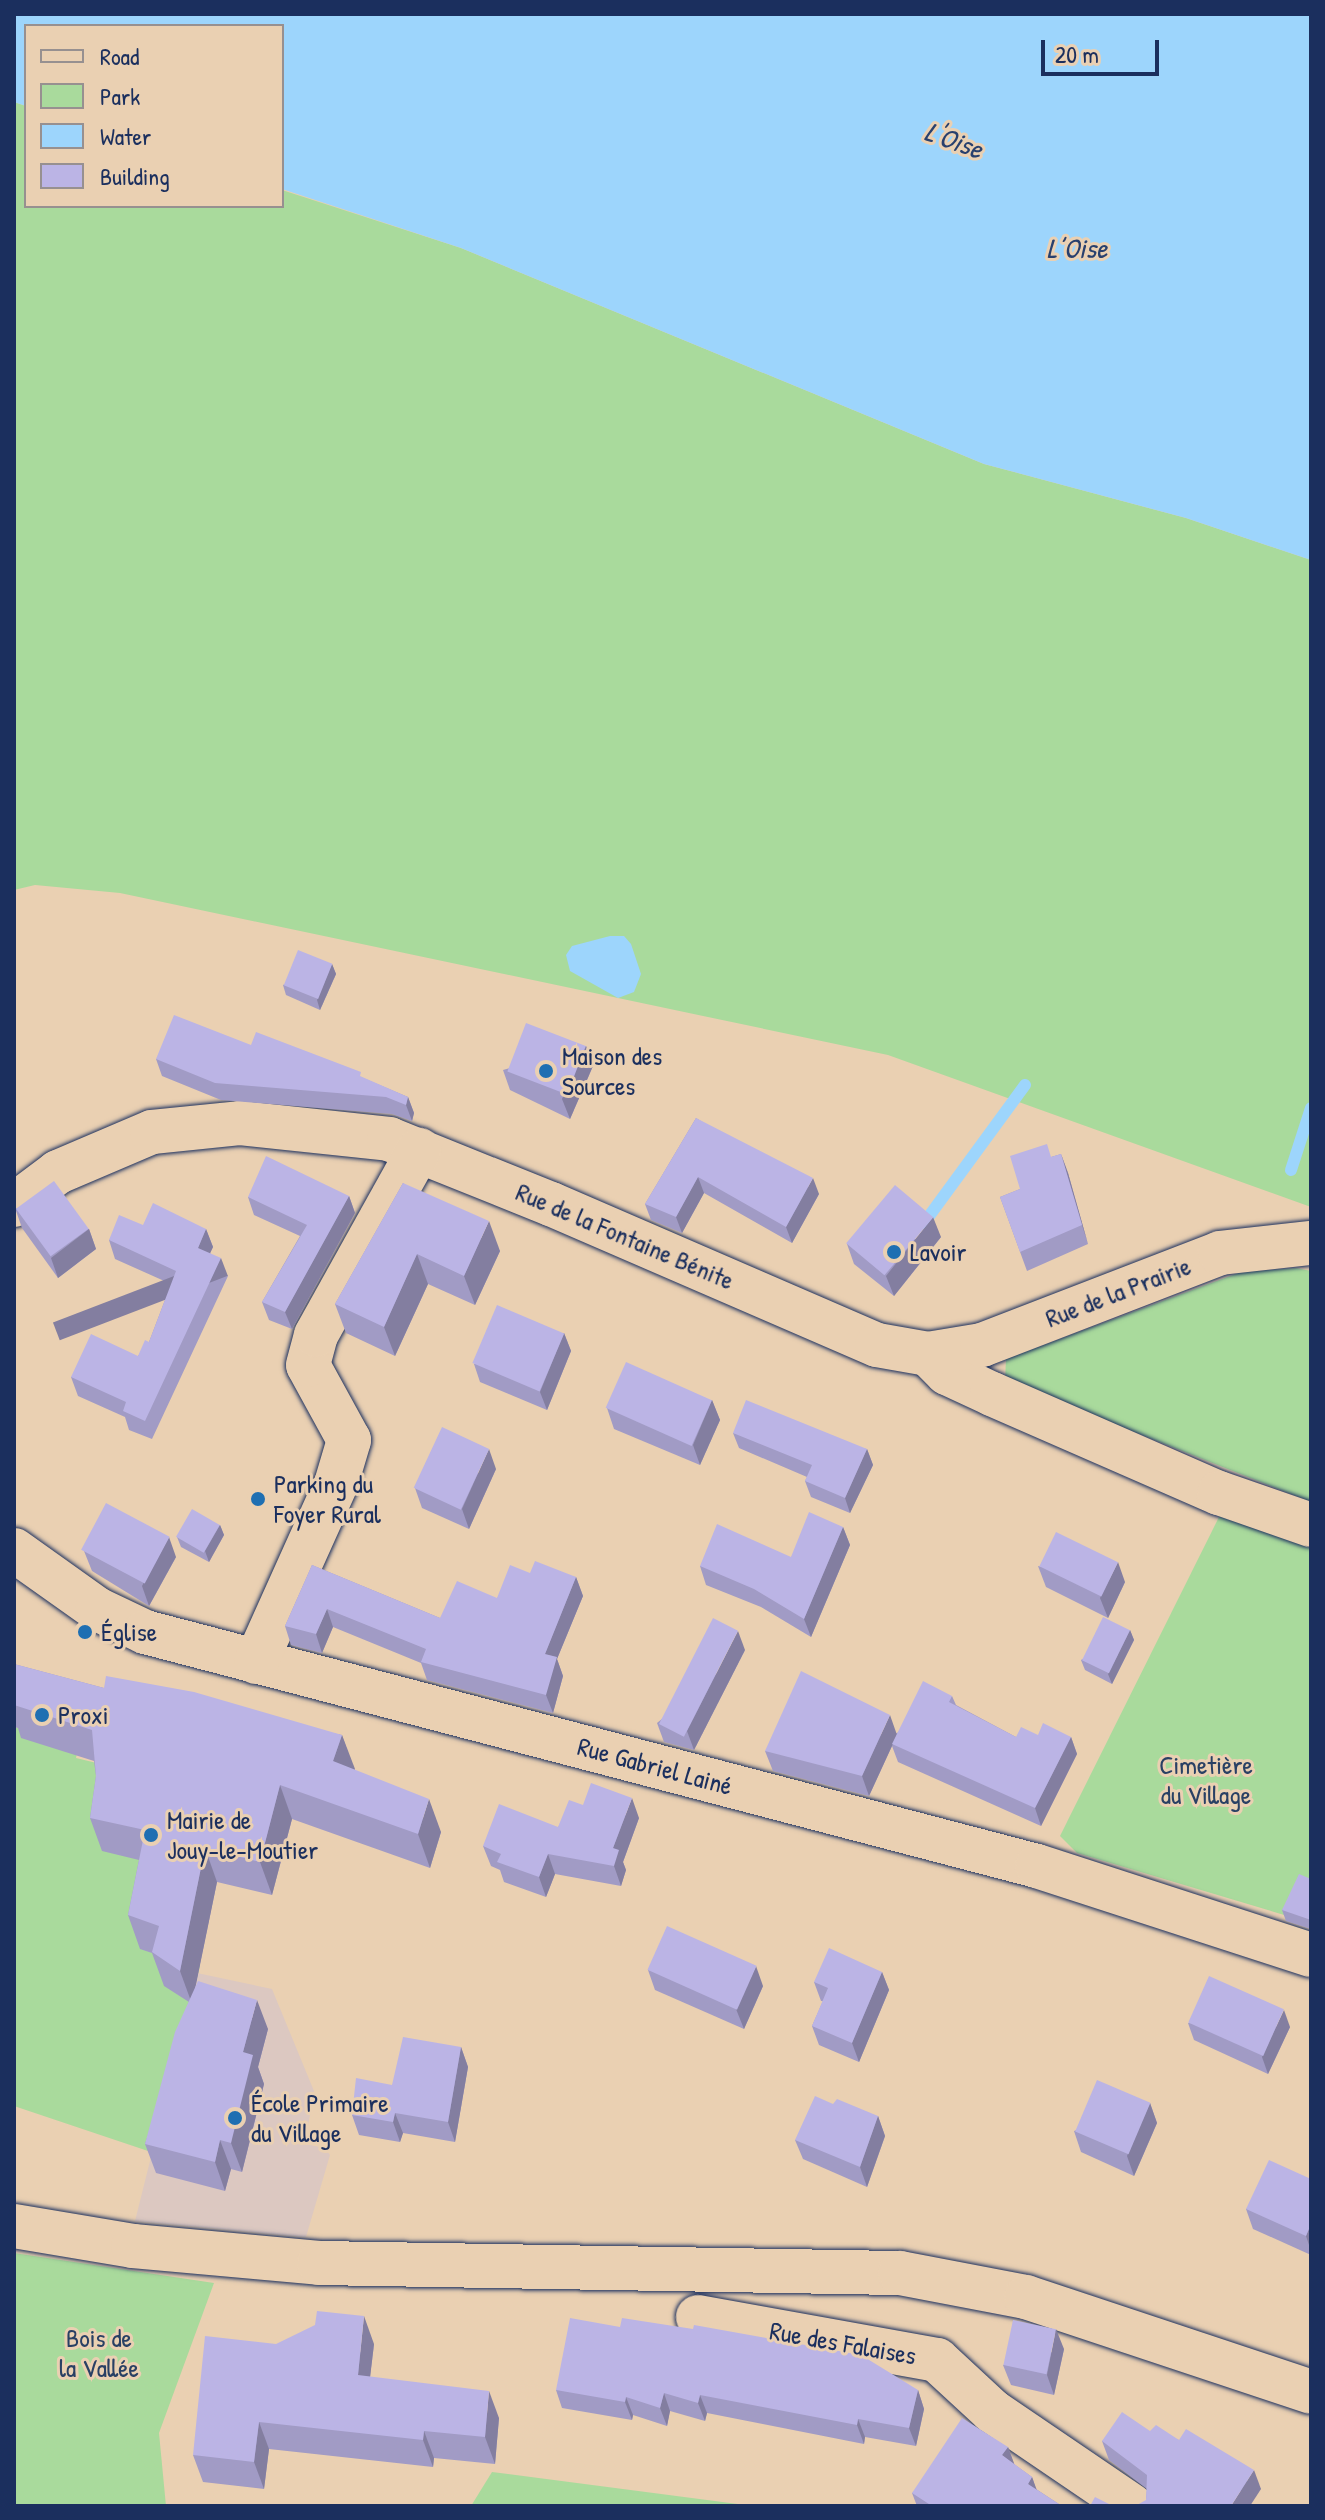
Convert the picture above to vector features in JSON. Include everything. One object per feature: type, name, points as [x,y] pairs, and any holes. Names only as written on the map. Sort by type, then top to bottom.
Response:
[{"type":"street","name":"Rue de la Fontaine Bénite","points":[[14,1205],[58,1172],[152,1132],[240,1123],[389,1139],[877,1345],[928,1354],[958,1378],[1219,1493],[1311,1525]]},
{"type":"street","points":[[256,1662],[336,1484],[349,1440],[308,1365],[316,1335],[419,1150]]},
{"type":"street","name":"Rue de la Prairie","points":[[928,1354],[982,1345],[1220,1253],[1311,1243]]},
{"type":"street","name":"Rue Gabriel Lainé","points":[[14,1550],[97,1609],[145,1632],[1037,1866],[1311,1955]]},
{"type":"street","points":[[14,2226],[133,2246],[319,2263],[474,2262],[848,2270],[945,2279],[1026,2297],[1311,2392]]},
{"type":"street","name":"Rue des Falaises","points":[[698,2317],[937,2360],[992,2411],[1132,2506]]},
{"type":"shaded area","name":"École Primaire du Village","points":[[197,1973],[272,1989],[314,2091],[305,2144],[325,2148],[330,2155],[306,2237],[135,2221]]},
{"type":"green space","points":[[14,102],[24,105],[24,208],[284,208],[284,191],[461,248],[984,464],[1186,518],[1311,560],[1311,1207],[888,1055],[120,893],[35,885],[14,890]]},
{"type":"green space","points":[[1296,1268],[1311,1271],[1311,1502],[1005,1381],[1006,1359],[1241,1272]]},
{"type":"green space","name":"Cimetière du Village","points":[[1223,1509],[1311,1541],[1311,1923],[1077,1853],[1060,1836]]},
{"type":"green space","points":[[14,1727],[79,1744],[76,1758],[109,1766],[168,1866],[151,1952],[200,1966],[151,2152],[14,2106]]},
{"type":"green space","name":"Bois de la Vallée","points":[[14,2253],[214,2283],[159,2433],[166,2506],[14,2506]]},
{"type":"green space","points":[[492,2472],[753,2506],[471,2506]]},
{"type":"water","name":"L’Oise","points":[[14,14],[1311,16],[1311,560],[1186,518],[984,464],[461,248],[284,190],[284,24],[24,24],[24,105],[14,102]]},
{"type":"water","points":[[610,936],[624,936],[631,944],[641,974],[634,992],[618,998],[570,971],[566,955],[572,946]]},
{"type":"building","points":[[298,950],[332,964],[318,999],[284,985]]},
{"type":"building","points":[[174,1015],[251,1045],[256,1032],[361,1072],[360,1076],[408,1097],[406,1105],[386,1097],[215,1083],[156,1059]]},
{"type":"building","points":[[526,1023],[586,1046],[567,1094],[507,1072]]},
{"type":"building","points":[[696,1118],[813,1178],[786,1227],[698,1177],[676,1217],[645,1204]]},
{"type":"building","points":[[1047,1144],[1051,1157],[1061,1154],[1082,1225],[1020,1252],[1000,1197],[1020,1189],[1010,1156]]},
{"type":"building","points":[[266,1156],[349,1196],[285,1312],[262,1302],[307,1225],[248,1197]]},
{"type":"building","points":[[54,1181],[89,1229],[51,1256],[16,1209]]},
{"type":"building","points":[[403,1183],[489,1221],[464,1276],[417,1254],[384,1327],[335,1304]]},
{"type":"building","points":[[895,1185],[933,1217],[884,1275],[846,1243]]},
{"type":"building","points":[[153,1203],[206,1229],[198,1248],[221,1258],[145,1421],[123,1411],[126,1402],[71,1377],[91,1334],[138,1356],[145,1340],[149,1342],[176,1271],[109,1240],[119,1215],[143,1225]]},
{"type":"building","points":[[497,1305],[564,1334],[540,1392],[472,1363]]},
{"type":"building","points":[[626,1362],[712,1400],[692,1446],[606,1408]]},
{"type":"building","points":[[746,1400],[867,1449],[845,1498],[805,1481],[812,1465],[733,1433]]},
{"type":"building","points":[[442,1427],[489,1449],[461,1510],[414,1488]]},
{"type":"building","points":[[106,1503],[170,1537],[145,1584],[81,1550]]},
{"type":"building","points":[[192,1509],[220,1525],[204,1553],[176,1537]]},
{"type":"building","points":[[809,1512],[843,1527],[804,1619],[754,1589],[700,1566],[717,1524],[791,1557]]},
{"type":"building","points":[[1056,1532],[1118,1562],[1101,1596],[1039,1566]]},
{"type":"building","points":[[535,1561],[576,1577],[545,1654],[557,1657],[546,1695],[421,1662],[426,1649],[327,1609],[316,1634],[285,1626],[312,1565],[440,1618],[457,1581],[497,1598],[510,1565],[530,1573]]},
{"type":"building","points":[[1103,1617],[1130,1630],[1109,1673],[1082,1660]]},
{"type":"building","points":[[713,1618],[738,1631],[684,1737],[659,1724]]},
{"type":"building","points":[[14,1664],[104,1688],[106,1676],[194,1692],[342,1735],[333,1761],[429,1799],[418,1834],[280,1785],[260,1862],[205,1848],[180,1971],[152,1952],[159,1926],[128,1915],[145,1830],[90,1818],[96,1776],[92,1730],[14,1705]]},
{"type":"building","points":[[801,1671],[890,1715],[862,1776],[765,1751]]},
{"type":"building","points":[[923,1681],[952,1696],[949,1702],[1016,1737],[1021,1727],[1038,1735],[1043,1723],[1071,1737],[1035,1808],[892,1744]]},
{"type":"building","points":[[591,1783],[632,1798],[613,1848],[619,1850],[614,1866],[548,1854],[539,1877],[497,1862],[501,1854],[483,1846],[499,1804],[558,1827],[569,1800],[583,1805]]},
{"type":"building","points":[[1299,1874],[1311,1879],[1311,1920],[1282,1910]]},
{"type":"building","points":[[667,1926],[757,1966],[737,2010],[647,1970]]},
{"type":"building","points":[[829,1948],[882,1972],[852,2043],[812,2026],[828,1988],[814,1982]]},
{"type":"building","points":[[1209,1976],[1284,2009],[1263,2056],[1188,2023]]},
{"type":"building","points":[[198,1981],[257,2000],[243,2052],[253,2055],[231,2143],[220,2140],[215,2162],[145,2144],[175,2032]]},
{"type":"building","points":[[403,2037],[461,2047],[448,2122],[395,2113],[393,2122],[352,2115],[356,2078],[392,2085]]},
{"type":"building","points":[[1097,2080],[1150,2103],[1129,2154],[1075,2132]]},
{"type":"building","points":[[815,2096],[833,2104],[837,2099],[878,2116],[860,2167],[795,2140]]},
{"type":"building","points":[[1269,2160],[1311,2179],[1311,2224],[1306,2236],[1246,2209]]},
{"type":"building","points":[[317,2311],[364,2316],[358,2375],[489,2391],[485,2437],[424,2431],[423,2440],[259,2422],[254,2462],[193,2455],[205,2336],[276,2344],[315,2325]]},
{"type":"building","points":[[570,2318],[620,2327],[622,2318],[693,2329],[694,2325],[861,2355],[918,2390],[909,2428],[858,2419],[857,2425],[700,2395],[698,2403],[664,2393],[660,2408],[626,2397],[625,2402],[556,2390]]},
{"type":"building","points":[[1013,2320],[1056,2329],[1046,2374],[1003,2365]]},
{"type":"building","points":[[1122,2412],[1150,2431],[1156,2425],[1179,2440],[1186,2429],[1254,2470],[1231,2506],[1135,2506],[1146,2500],[1147,2475],[1102,2441]]},
{"type":"building","points":[[962,2418],[1008,2447],[1002,2455],[1032,2477],[1028,2484],[1062,2506],[932,2506],[912,2493]]},
{"type":"building","points":[[1095,2497],[1113,2506],[1090,2506]]},
{"type":"waterway","points":[[924,1223],[1025,1085]]},
{"type":"waterway","points":[[1291,1170],[1311,1108]]},
{"type":"place","name":"Maison des Sources","points":[[546,1071]]},
{"type":"place","name":"Lavoir","points":[[894,1252]]},
{"type":"place","name":"Parking du Foyer Rural","points":[[258,1499]]},
{"type":"place","name":"Église","points":[[85,1632]]},
{"type":"place","name":"Proxi","points":[[42,1715]]},
{"type":"place","name":"Mairie de Jouy-le-Moutier","points":[[151,1835]]},
{"type":"place","name":"École Primaire du Village","points":[[235,2118]]},
{"type":"water label","name":"L'Oise","points":[[954,140]]}]
